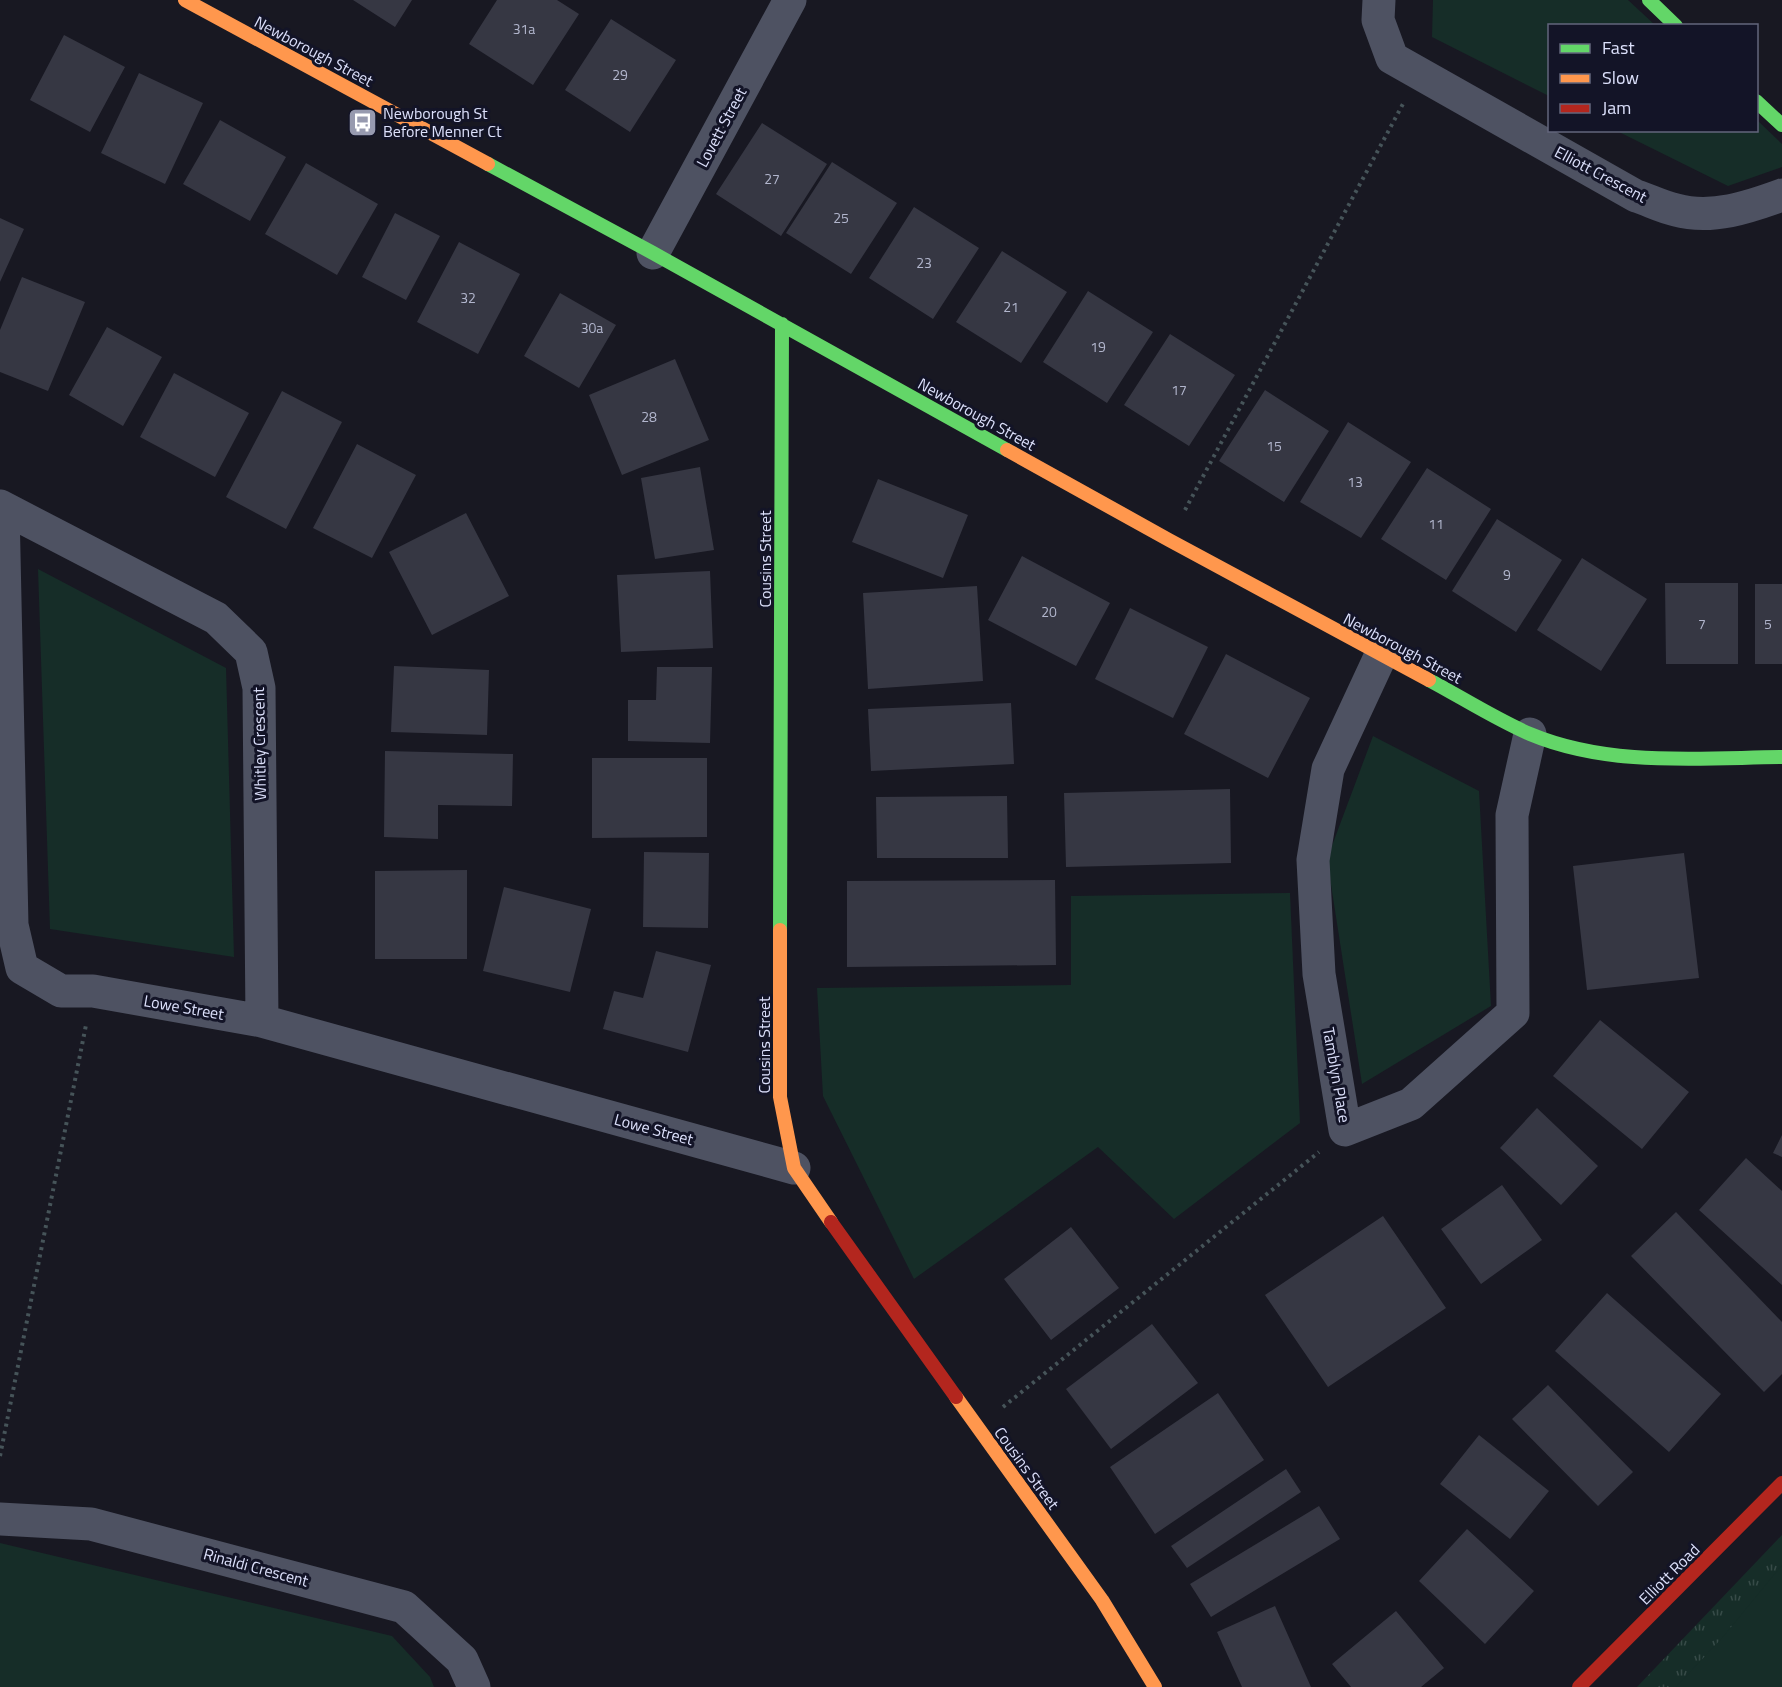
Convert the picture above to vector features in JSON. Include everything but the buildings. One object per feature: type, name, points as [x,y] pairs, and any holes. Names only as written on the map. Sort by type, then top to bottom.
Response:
[{"type":"street","name":"Lovett Street","points":[[653,253],[790,0]]},
{"type":"street","name":"Elliott Crescent","points":[[1379,0],[1378,20],[1392,58],[1636,195],[1677,211],[1714,214],[1752,206],[1782,195]]},
{"type":"street","points":[[1649,0],[1674,24]]},
{"type":"street","name":"Newborough Street","points":[[194,2],[782,324],[1169,540],[1530,734],[1589,752],[1643,759],[1782,757]]},
{"type":"street","points":[[1758,103],[1782,125]]},
{"type":"street","name":"Cousins Street","points":[[782,324],[780,1097],[794,1168],[860,1265],[1102,1600],[1155,1687]]},
{"type":"street","name":"Lowe Street","points":[[2,507],[12,925],[22,968],[61,991],[93,991],[262,1022],[794,1168]]},
{"type":"street","name":"Whitley Crescent","points":[[2,507],[216,618],[251,652],[259,688],[262,1022]]},
{"type":"street","name":"Tamblyn Place","points":[[1381,655],[1328,769],[1313,860],[1319,974],[1345,1130],[1411,1104],[1513,1013],[1512,815],[1530,734]]},
{"type":"street","name":"Elliott Road","points":[[1579,1687],[1782,1484]]},
{"type":"street","name":"Rinaldi Crescent","points":[[0,1519],[91,1524],[404,1607],[462,1660],[474,1687]]},
{"type":"path","points":[[1169,540],[1419,74]]},
{"type":"path","points":[[0,1456],[93,991]]},
{"type":"path","points":[[977,1428],[1345,1130]]},
{"type":"green space","points":[[1433,0],[1628,0],[1654,24],[1548,24],[1548,95],[1432,37]]},
{"type":"green space","points":[[1758,121],[1782,144],[1782,167],[1728,186],[1619,132],[1758,132]]},
{"type":"green space","points":[[38,569],[226,668],[234,957],[50,929]]},
{"type":"green space","points":[[1373,736],[1479,791],[1491,1006],[1362,1084],[1327,859]]},
{"type":"green space","points":[[1290,893],[1300,1123],[1174,1219],[1098,1147],[914,1279],[823,1096],[817,988],[1071,985],[1071,896]]},
{"type":"green space","points":[[1782,1535],[1782,1687],[1637,1687]]},
{"type":"green space","points":[[0,1543],[392,1636],[430,1677],[434,1687],[0,1687]]},
{"type":"green space","points":[[1782,1565],[1782,1687],[1676,1687],[1722,1638]]},
{"type":"traffic: fast","points":[[1649,0],[1674,24]]},
{"type":"traffic: fast","points":[[1758,103],[1782,125]]},
{"type":"traffic: fast","points":[[488,164],[1007,450]]},
{"type":"traffic: fast","points":[[780,930],[782,324]]},
{"type":"traffic: fast","points":[[1429,680],[1530,734],[1560,745],[1591,752],[1686,759],[1782,757]]},
{"type":"traffic: slow","points":[[185,0],[488,164]]},
{"type":"traffic: slow","points":[[1007,450],[1429,680]]},
{"type":"traffic: slow","points":[[780,930],[780,1097],[794,1168],[831,1222]]},
{"type":"traffic: slow","points":[[956,1397],[1102,1600],[1155,1687]]},
{"type":"traffic: jam","points":[[831,1222],[956,1397]]},
{"type":"traffic: jam","points":[[1579,1687],[1782,1483]]},
{"type":"place","name":"Newborough St Before Menner Ct","points":[[362,122]]}]
